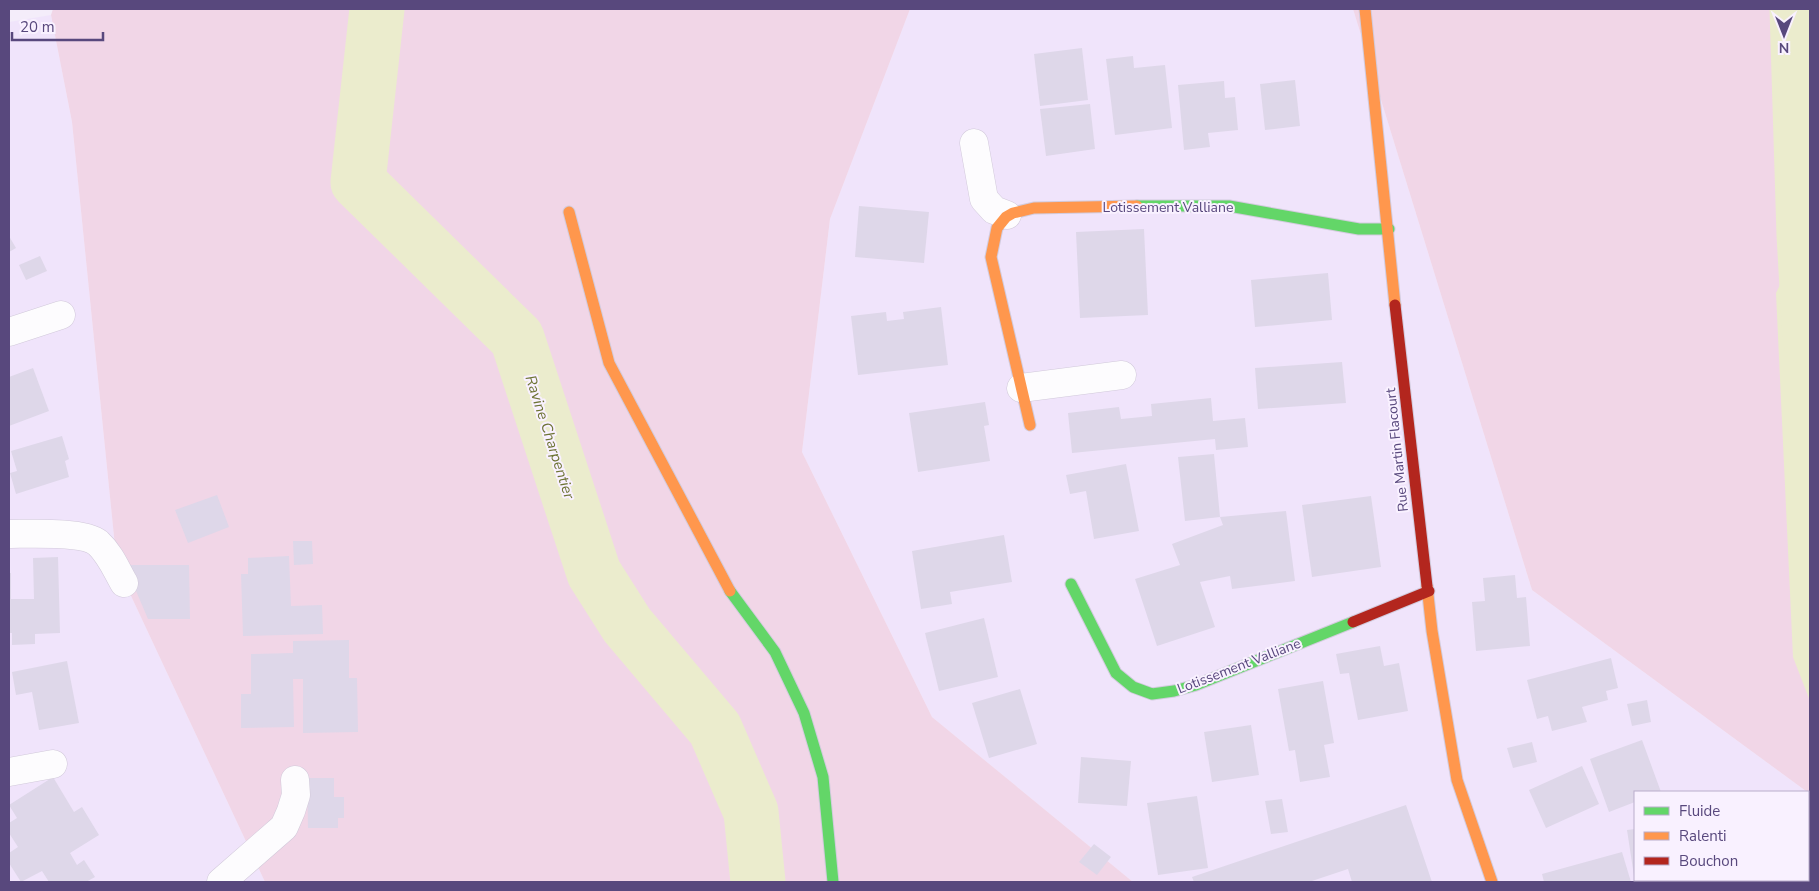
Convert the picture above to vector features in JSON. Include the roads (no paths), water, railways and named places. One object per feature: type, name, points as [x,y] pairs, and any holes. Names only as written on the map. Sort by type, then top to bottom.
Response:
[{"type":"street","name":"Rue Martin Flacourt","points":[[1365,9],[1409,436],[1429,591],[1432,631],[1456,780],[1492,882]]},
{"type":"street","points":[[974,144],[984,199],[994,210],[1006,215],[998,222],[994,232],[991,257],[1030,425]]},
{"type":"street","name":"Lotissement Valliane","points":[[1006,215],[1018,210],[1034,208],[1229,206],[1359,229],[1389,229]]},
{"type":"street","points":[[569,212],[609,363],[732,595],[775,652],[804,713],[823,777],[833,882]]},
{"type":"street","points":[[9,332],[61,315]]},
{"type":"street","points":[[1021,388],[1122,375]]},
{"type":"street","points":[[9,534],[82,536],[96,542],[107,552],[124,583]]},
{"type":"street","name":"Lotissement Valliane","points":[[1071,584],[1116,673],[1133,687],[1152,694],[1196,685],[1429,591]]},
{"type":"street","points":[[9,772],[53,764]]},
{"type":"street","points":[[221,882],[284,827],[292,811],[296,794],[295,780]]},
{"type":"waterway","name":"Ravine Charpentier","points":[[377,9],[358,182],[517,338],[594,573],[627,625],[715,729],[751,812],[758,882]]},
{"type":"waterway","points":[[1797,9],[1804,235],[1810,339]]}]
